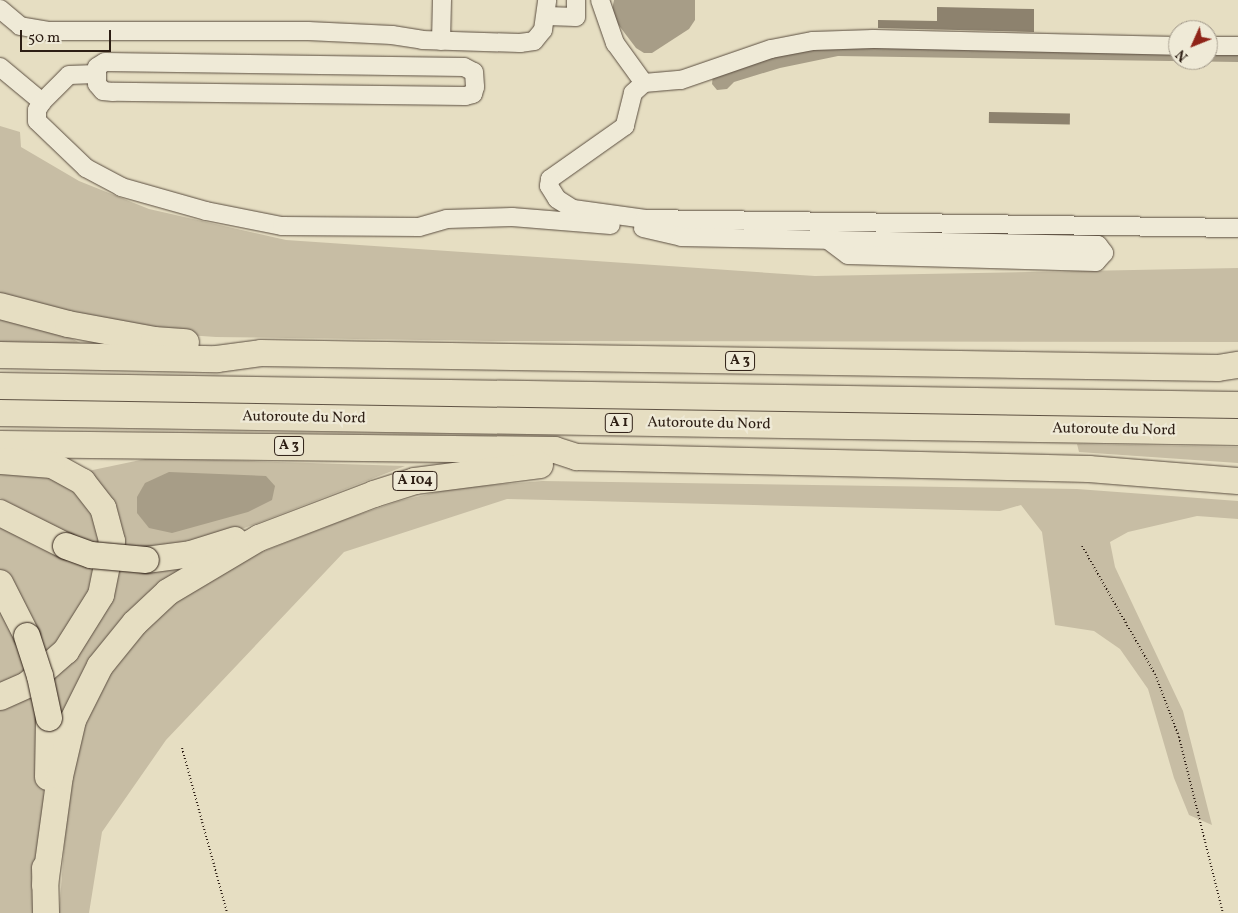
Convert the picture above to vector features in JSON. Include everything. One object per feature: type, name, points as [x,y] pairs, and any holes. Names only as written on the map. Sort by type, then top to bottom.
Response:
[{"type":"highway","points":[[0,306],[68,324],[154,340],[217,344],[261,353]]},
{"type":"highway","name":"A 3","points":[[0,355],[217,359],[261,353],[1231,369]]},
{"type":"highway","name":"Autoroute du Nord","points":[[0,386],[1238,405]]},
{"type":"highway","name":"Autoroute du Nord","points":[[0,413],[1238,432]]},
{"type":"highway","name":"A 3","points":[[0,444],[555,450],[577,457],[1089,469],[1238,481]]},
{"type":"highway","name":"A 104","points":[[0,513],[66,546],[91,554],[146,560],[190,554],[240,538],[259,538],[415,481],[511,467],[569,463],[577,457]]},
{"type":"highway","points":[[0,461],[52,465],[83,482],[103,508],[112,541],[101,596],[66,651],[27,685],[0,697]]},
{"type":"highway","points":[[45,885],[60,776],[73,720],[100,666],[135,623],[168,592],[259,538]]},
{"type":"highway","points":[[0,583],[27,636],[40,676],[49,718],[46,913]]},
{"type":"lane","points":[[441,41],[442,0]]},
{"type":"lane","points":[[0,9],[20,26],[47,31],[308,31],[392,35],[441,41],[534,40],[544,30],[547,8],[576,17],[576,0]]},
{"type":"lane","points":[[600,0],[615,43],[644,83]]},
{"type":"lane","points":[[828,240],[848,255],[1096,262],[1104,253],[1098,245],[682,237],[644,224],[573,209],[557,199],[549,186],[550,178],[625,126],[633,93],[644,83],[681,80],[771,49],[813,41],[873,39],[1168,46]]},
{"type":"lane","points":[[1218,46],[1238,46]]},
{"type":"lane","points":[[105,62],[464,66],[474,72],[475,87],[473,94],[465,96],[113,92],[99,88],[96,74],[99,65],[105,62]]},
{"type":"lane","points":[[0,67],[42,102]]},
{"type":"lane","points":[[96,74],[69,75],[42,102],[37,110],[37,121],[86,168],[120,187],[206,211],[282,226],[419,227],[447,219],[512,218],[644,224],[1238,228]]},
{"type":"path","points":[[1082,546],[1155,674],[1178,737],[1223,913]]},
{"type":"path","points":[[182,748],[227,913]]},
{"type":"shaded area","points":[[614,0],[695,0],[695,20],[689,29],[652,53],[644,53],[636,48],[611,15]]},
{"type":"shaded area","points":[[822,45],[1168,50],[1168,61],[838,56],[780,68],[734,82],[727,89],[717,90],[712,84],[713,74],[770,55]]},
{"type":"shaded area","points":[[1218,50],[1238,50],[1238,62],[1218,62]]},
{"type":"shaded area","points":[[0,126],[20,132],[21,147],[79,181],[149,209],[286,240],[815,276],[1238,268],[1238,342],[490,341],[216,337],[130,331],[0,295]]},
{"type":"shaded area","points":[[0,315],[69,337],[82,344],[0,342]]},
{"type":"shaded area","points":[[1077,444],[1238,447],[1238,463],[1079,452]]},
{"type":"shaded area","points":[[150,458],[405,466],[211,541],[180,548],[118,548],[88,471]]},
{"type":"shaded area","points":[[0,470],[60,480],[76,491],[88,505],[103,546],[92,546],[0,498]]},
{"type":"shaded area","points":[[169,472],[266,476],[275,486],[272,500],[248,512],[172,533],[149,528],[137,513],[137,497],[145,483]]},
{"type":"shaded area","points":[[542,481],[1077,489],[1238,501],[1238,519],[1197,516],[1128,532],[1110,542],[1115,567],[1183,711],[1212,825],[1189,815],[1174,778],[1148,689],[1120,649],[1094,631],[1055,625],[1042,532],[1021,505],[1000,511],[507,499],[344,552],[166,740],[102,832],[89,913],[59,913],[67,810],[85,717],[101,683],[146,622],[221,568],[346,519],[399,501],[454,488]]},
{"type":"shaded area","points":[[0,527],[61,556],[98,566],[81,611],[43,659],[0,570]]},
{"type":"shaded area","points":[[187,565],[166,588],[61,749],[48,677],[117,567]]},
{"type":"shaded area","points":[[0,602],[9,614],[27,672],[0,687]]},
{"type":"shaded area","points":[[34,688],[41,718],[44,799],[39,913],[0,913],[0,705]]},
{"type":"building","points":[[937,7],[1034,9],[1034,32],[878,28],[878,20],[937,21]]},
{"type":"building","points":[[989,112],[1070,113],[1070,124],[989,123]]}]
